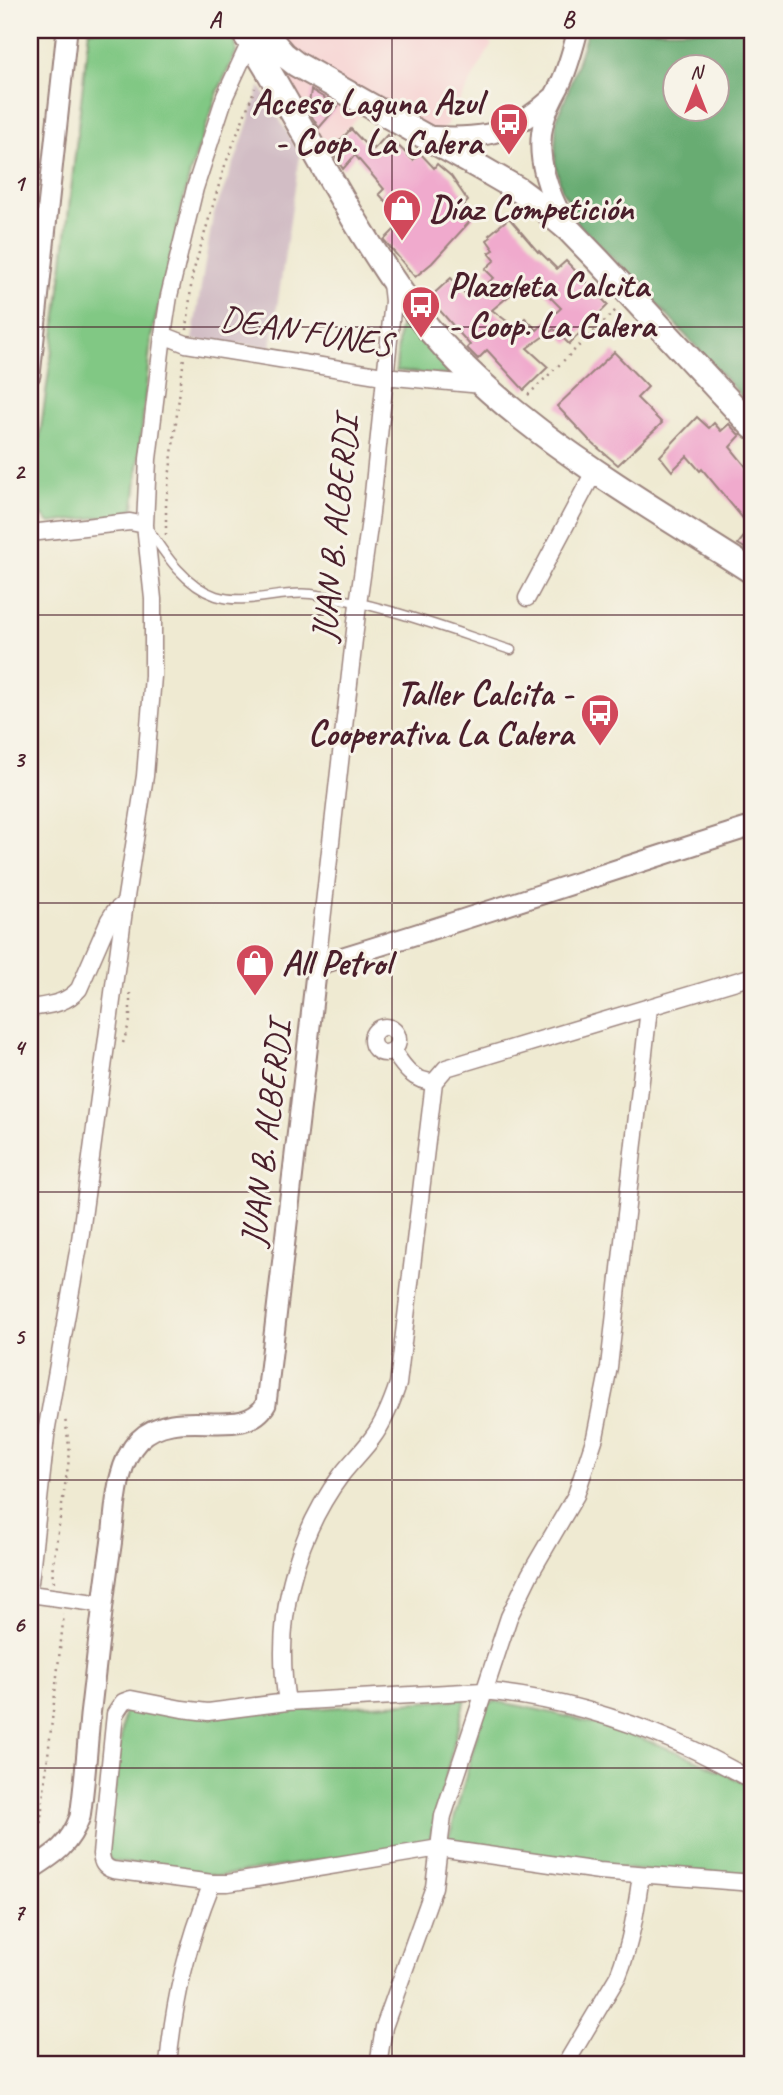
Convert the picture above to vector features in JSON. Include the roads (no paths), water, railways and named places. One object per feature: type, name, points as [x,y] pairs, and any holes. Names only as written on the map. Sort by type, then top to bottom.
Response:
[{"type":"main road","points":[[251,34],[296,64],[519,190],[568,229],[753,427]]},
{"type":"main road","points":[[251,34],[279,88],[391,277],[426,325],[482,385],[512,410],[595,470],[753,572]]},
{"type":"street","points":[[30,375],[33,319],[67,30]]},
{"type":"street","points":[[568,229],[552,196],[540,149],[543,122],[570,60],[578,30]]},
{"type":"street","points":[[30,1581],[47,1427],[80,1240],[125,903],[145,776],[150,722],[153,600],[145,525],[148,459],[163,335],[169,296],[195,188],[225,96],[251,34]]},
{"type":"street","points":[[425,136],[463,138],[492,134],[520,123],[552,97]]},
{"type":"street","name":"JUAN B. ALBERDI","points":[[30,1870],[64,1847],[80,1817],[102,1604],[119,1484],[130,1453],[138,1441],[149,1432],[175,1422],[244,1422],[254,1418],[265,1404],[358,604],[371,513],[383,376],[393,301],[391,277]]},
{"type":"street","name":"DEAN FUNES","points":[[163,335],[186,344],[383,376],[482,385]]},
{"type":"street","points":[[527,598],[595,470]]},
{"type":"street","points":[[30,533],[130,522],[145,525]]},
{"type":"street","points":[[317,965],[457,923],[568,884],[753,827]]},
{"type":"street","points":[[30,1008],[71,998],[79,989],[108,920],[125,903]]},
{"type":"street","points":[[287,1702],[284,1628],[295,1567],[306,1535],[342,1475],[384,1419],[398,1384],[434,1082],[446,1068],[753,976]]},
{"type":"street","points":[[378,2065],[384,2027],[434,1887],[443,1816],[483,1691],[509,1617],[530,1574],[576,1495],[595,1437],[609,1367],[649,1008]]},
{"type":"street","points":[[393,1051],[414,1077],[434,1082]]},
{"type":"street","points":[[30,1427],[47,1427]]},
{"type":"street","points":[[30,1594],[102,1604]]},
{"type":"street","points":[[753,1781],[678,1742],[646,1730],[541,1700],[483,1691],[287,1702],[197,1711],[131,1699],[123,1702],[115,1714],[102,1862],[113,1871],[228,1883],[439,1848],[641,1875],[753,1883]]},
{"type":"street","points":[[565,2065],[618,1976],[624,1961],[632,1932],[641,1875]]},
{"type":"street","points":[[168,2065],[180,1977],[212,1883]]},
{"type":"lane","points":[[145,525],[166,556],[188,579],[201,590],[217,597],[249,599],[294,593],[312,594],[386,610],[511,650]]},
{"type":"place","name":"Acceso Laguna Azul - Coop. La Calera","points":[[509,156]]},
{"type":"place","name":"Díaz Competición","points":[[402,242]]},
{"type":"place","name":"Plazoleta Calcita - Coop. La Calera","points":[[421,339]]},
{"type":"place","name":"Taller Calcita - Cooperativa La Calera","points":[[600,747]]},
{"type":"place","name":"All Petrol","points":[[255,997]]}]
